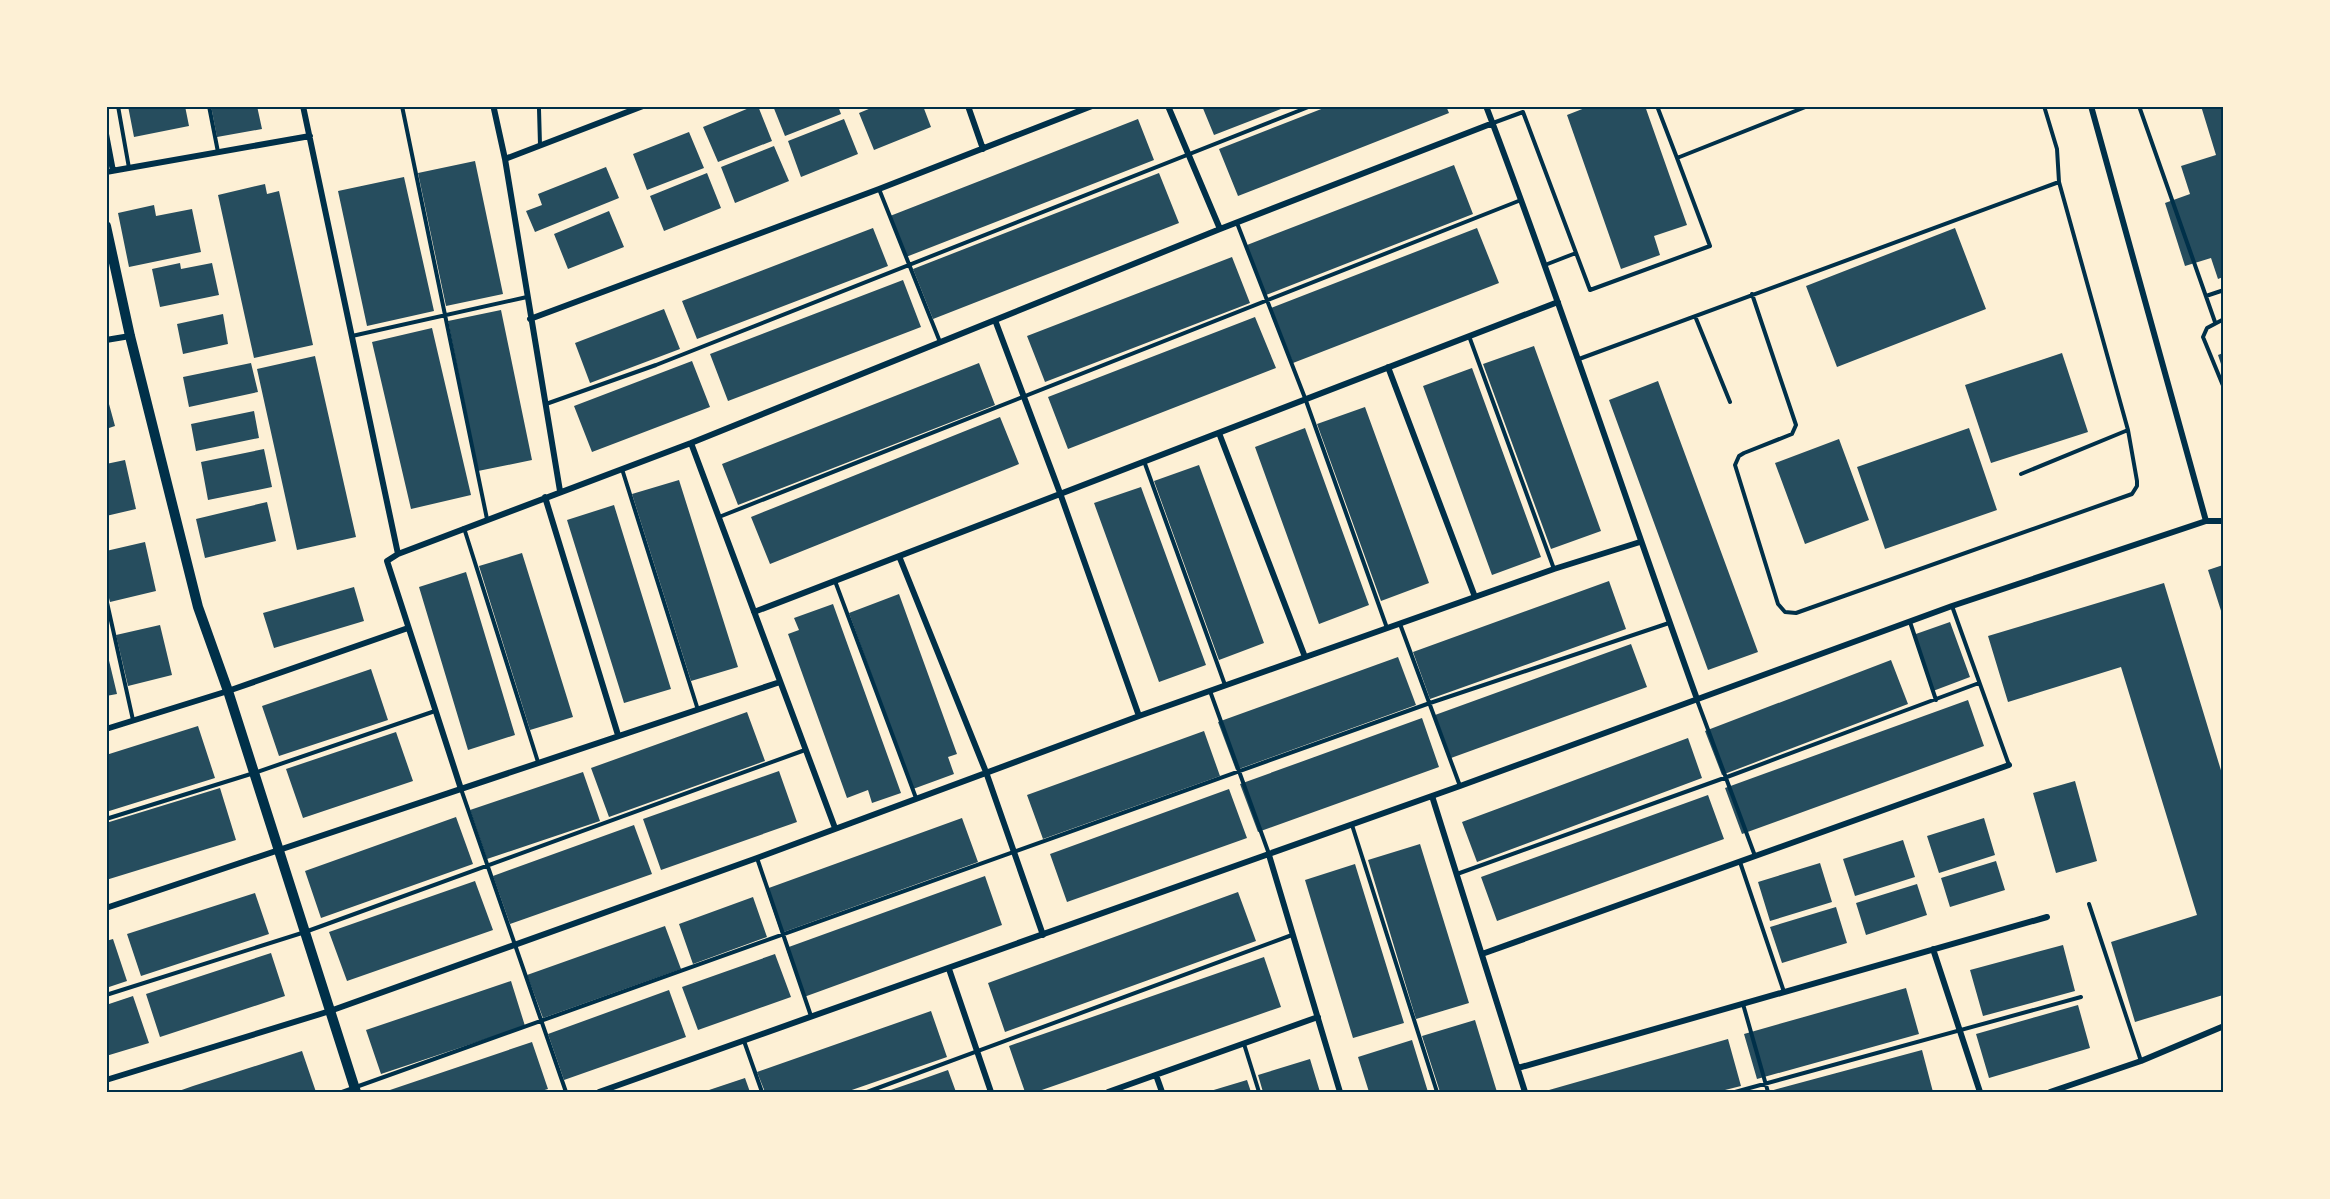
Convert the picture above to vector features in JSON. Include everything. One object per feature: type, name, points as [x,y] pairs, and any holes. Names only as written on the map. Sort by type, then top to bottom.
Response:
[{"type":"street","points":[[303,106],[398,554]]},
{"type":"street","points":[[505,159],[643,106]]},
{"type":"street","points":[[968,106],[982,149]]},
{"type":"street","points":[[530,319],[879,189],[1092,106]]},
{"type":"street","points":[[1168,106],[1220,229]]},
{"type":"street","points":[[1486,106],[1579,359],[1640,542],[1697,699]]},
{"type":"street","points":[[2091,106],[2206,521]]},
{"type":"street","points":[[494,109],[505,159],[560,491]]},
{"type":"street","points":[[461,789],[387,561],[398,554],[464,527],[691,443],[1220,229],[1493,123]]},
{"type":"street","points":[[106,134],[110,171],[309,136]]},
{"type":"street","points":[[106,226],[109,255],[198,607],[228,691],[355,1090]]},
{"type":"street","points":[[754,612],[1558,302]]},
{"type":"street","points":[[995,320],[1060,493],[1139,716]]},
{"type":"street","points":[[106,340],[130,336]]},
{"type":"street","points":[[1388,367],[1475,597]]},
{"type":"street","points":[[1220,433],[1305,657]]},
{"type":"street","points":[[691,443],[835,828]]},
{"type":"street","points":[[545,497],[618,735]]},
{"type":"street","points":[[599,1092],[1353,825],[1952,606],[2206,521],[2223,521]]},
{"type":"street","points":[[106,1080],[330,1011],[757,858],[1139,716],[1554,569],[1640,542]]},
{"type":"street","points":[[899,556],[986,772],[1043,935]]},
{"type":"street","points":[[106,729],[228,691],[408,628]]},
{"type":"street","points":[[106,908],[780,682]]},
{"type":"street","points":[[1482,954],[2009,765]]},
{"type":"street","points":[[1432,796],[1526,1092]]},
{"type":"street","points":[[1269,855],[1340,1092]]},
{"type":"street","points":[[1518,1068],[2047,917]]},
{"type":"street","points":[[1933,949],[1980,1092]]},
{"type":"street","points":[[949,969],[991,1092]]},
{"type":"street","points":[[1108,1092],[1318,1017]]},
{"type":"street","points":[[2050,1092],[2066,1090],[2142,1061],[2223,1026]]},
{"type":"street","points":[[1156,1075],[1162,1092]]},
{"type":"lane","points":[[118,106],[129,168]]},
{"type":"lane","points":[[209,106],[218,152]]},
{"type":"lane","points":[[402,106],[443,315],[487,519]]},
{"type":"lane","points":[[545,404],[656,365],[1311,106]]},
{"type":"lane","points":[[1493,123],[1523,112],[1590,290],[1710,246],[1657,106]]},
{"type":"lane","points":[[1677,158],[1808,106]]},
{"type":"lane","points":[[1752,294],[1796,425],[1795,430],[1787,437],[1739,456],[1735,465],[1778,604],[1785,612],[1796,613],[2128,496],[2137,486],[2128,430],[2059,182],[2057,149],[2044,106]]},
{"type":"lane","points":[[2139,106],[2215,322]]},
{"type":"lane","points":[[539,109],[540,146]]},
{"type":"lane","points":[[1579,359],[2059,182]]},
{"type":"lane","points":[[879,189],[940,343]]},
{"type":"lane","points":[[718,518],[1521,200]]},
{"type":"lane","points":[[1237,223],[1305,398],[1387,628]]},
{"type":"lane","points":[[1545,265],[1576,253]]},
{"type":"lane","points":[[2206,296],[2223,290]]},
{"type":"lane","points":[[351,336],[527,297]]},
{"type":"lane","points":[[1695,316],[1730,402]]},
{"type":"lane","points":[[2223,319],[2207,328],[2203,337],[2223,388]]},
{"type":"lane","points":[[1469,336],[1554,569]]},
{"type":"lane","points":[[2021,474],[2128,430]]},
{"type":"lane","points":[[1144,460],[1225,686]]},
{"type":"lane","points":[[622,468],[698,710]]},
{"type":"lane","points":[[464,527],[538,762]]},
{"type":"lane","points":[[835,581],[916,798]]},
{"type":"lane","points":[[106,598],[133,720]]},
{"type":"lane","points":[[1952,606],[2009,765]]},
{"type":"lane","points":[[1910,622],[1936,700]]},
{"type":"lane","points":[[1400,623],[1460,786]]},
{"type":"lane","points":[[342,1092],[355,1090],[1430,703],[1670,623]]},
{"type":"lane","points":[[1457,874],[1979,683]]},
{"type":"lane","points":[[1210,691],[1269,855]]},
{"type":"lane","points":[[1697,699],[1755,856]]},
{"type":"lane","points":[[106,819],[254,773],[435,711]]},
{"type":"lane","points":[[106,995],[305,932],[806,750]]},
{"type":"lane","points":[[461,789],[566,1092]]},
{"type":"lane","points":[[1353,825],[1437,1092]]},
{"type":"lane","points":[[757,858],[812,1018]]},
{"type":"lane","points":[[1740,862],[1784,992]]},
{"type":"lane","points":[[2089,904],[2142,1061]]},
{"type":"lane","points":[[867,1092],[1293,935]]},
{"type":"lane","points":[[1735,1092],[2081,997]]},
{"type":"lane","points":[[1743,1004],[1768,1092]]},
{"type":"lane","points":[[744,1041],[762,1092]]},
{"type":"lane","points":[[1244,1044],[1259,1092]]},
{"type":"building","points":[[128,106],[185,106],[189,126],[134,137]]},
{"type":"building","points":[[211,106],[257,106],[262,129],[217,137]]},
{"type":"building","points":[[758,106],[772,141],[718,162],[703,127]]},
{"type":"building","points":[[773,106],[838,106],[841,114],[785,136]]},
{"type":"building","points":[[876,106],[923,106],[931,127],[874,150],[859,113]]},
{"type":"building","points":[[1202,106],[1286,106],[1286,107],[1214,135]]},
{"type":"building","points":[[1329,106],[1446,106],[1449,113],[1238,196],[1219,149]]},
{"type":"building","points":[[1590,106],[1645,106],[1687,225],[1654,236],[1660,255],[1621,269],[1567,115]]},
{"type":"building","points":[[2201,106],[2223,106],[2223,277],[2218,279],[2211,258],[2185,266],[2165,203],[2190,194],[2181,166],[2216,155]]},
{"type":"building","points":[[844,119],[858,154],[801,177],[788,141]]},
{"type":"building","points":[[1138,119],[1154,160],[906,257],[890,216]]},
{"type":"building","points":[[689,132],[704,168],[647,190],[633,154]]},
{"type":"building","points":[[774,146],[789,181],[735,203],[721,167]]},
{"type":"building","points":[[475,161],[503,294],[446,306],[418,173]]},
{"type":"building","points":[[1454,165],[1473,214],[1266,295],[1247,245]]},
{"type":"building","points":[[606,167],[619,198],[535,232],[526,211],[542,205],[538,194]]},
{"type":"building","points":[[707,173],[721,208],[664,231],[650,196]]},
{"type":"building","points":[[1159,173],[1179,223],[933,319],[913,269]]},
{"type":"building","points":[[404,177],[434,311],[367,326],[338,191]]},
{"type":"building","points":[[265,184],[267,194],[279,191],[313,345],[254,358],[218,195]]},
{"type":"building","points":[[154,205],[156,216],[192,209],[201,252],[129,267],[118,213]]},
{"type":"building","points":[[609,211],[624,247],[568,269],[554,234]]},
{"type":"building","points":[[873,228],[888,266],[697,339],[682,301]]},
{"type":"building","points":[[1477,228],[1499,283],[1293,363],[1271,308]]},
{"type":"building","points":[[1955,228],[1986,309],[1837,367],[1806,286]]},
{"type":"building","points":[[1232,257],[1250,303],[1045,382],[1027,336]]},
{"type":"building","points":[[180,263],[181,269],[212,263],[219,295],[160,307],[152,269]]},
{"type":"building","points":[[903,280],[921,327],[728,401],[710,354]]},
{"type":"building","points":[[664,309],[680,349],[590,383],[575,343]]},
{"type":"building","points":[[501,310],[532,460],[478,471],[448,321]]},
{"type":"building","points":[[223,314],[228,344],[183,354],[177,324]]},
{"type":"building","points":[[1255,317],[1276,368],[1068,449],[1048,397]]},
{"type":"building","points":[[432,328],[471,495],[411,509],[372,342]]},
{"type":"building","points":[[1534,346],[1601,531],[1551,549],[1483,364]]},
{"type":"building","points":[[2062,353],[2088,432],[1991,463],[1965,385]]},
{"type":"building","points":[[2223,353],[2223,370],[2218,355]]},
{"type":"building","points":[[315,356],[356,537],[297,550],[257,369]]},
{"type":"building","points":[[692,361],[710,407],[592,452],[574,406]]},
{"type":"building","points":[[251,363],[258,392],[189,407],[183,377]]},
{"type":"building","points":[[979,363],[995,405],[738,505],[722,464]]},
{"type":"building","points":[[1472,368],[1541,557],[1492,575],[1423,386]]},
{"type":"building","points":[[1658,381],[1758,652],[1708,670],[1609,400]]},
{"type":"building","points":[[106,393],[115,426],[106,429]]},
{"type":"building","points":[[1365,407],[1429,583],[1381,601],[1317,424]]},
{"type":"building","points":[[254,411],[259,438],[196,451],[191,424]]},
{"type":"building","points":[[1000,417],[1019,464],[770,564],[751,517]]},
{"type":"building","points":[[1305,428],[1369,605],[1319,624],[1255,447]]},
{"type":"building","points":[[1969,428],[1997,510],[1885,549],[1857,467]]},
{"type":"building","points":[[1839,439],[1869,520],[1805,544],[1775,463]]},
{"type":"building","points":[[264,449],[272,487],[208,500],[201,462]]},
{"type":"building","points":[[125,460],[136,509],[106,516],[106,464]]},
{"type":"building","points":[[1199,465],[1264,643],[1219,660],[1154,481]]},
{"type":"building","points":[[679,480],[738,667],[691,681],[632,494]]},
{"type":"building","points":[[1141,487],[1206,665],[1159,682],[1094,503]]},
{"type":"building","points":[[267,502],[276,541],[205,558],[196,519]]},
{"type":"building","points":[[614,505],[671,689],[624,703],[567,520]]},
{"type":"building","points":[[145,542],[156,591],[110,602],[106,586],[106,551]]},
{"type":"building","points":[[522,553],[573,717],[530,730],[479,566]]},
{"type":"building","points":[[2223,565],[2223,617],[2208,570]]},
{"type":"building","points":[[466,572],[515,735],[468,750],[419,587]]},
{"type":"building","points":[[1609,581],[1626,629],[1430,699],[1413,652]]},
{"type":"building","points":[[2164,583],[2223,777],[2223,995],[2135,1022],[2111,942],[2197,915],[2121,667],[2008,702],[1988,636]]},
{"type":"building","points":[[354,587],[364,621],[274,648],[263,613]]},
{"type":"building","points":[[899,594],[957,754],[948,757],[954,774],[913,789],[849,613]]},
{"type":"building","points":[[833,604],[901,793],[872,803],[868,790],[847,798],[788,634],[799,630],[794,618]]},
{"type":"building","points":[[1950,622],[1970,677],[1933,691],[1913,635]]},
{"type":"building","points":[[160,625],[172,675],[128,686],[116,635]]},
{"type":"building","points":[[1631,644],[1647,687],[1451,758],[1435,715]]},
{"type":"building","points":[[106,648],[117,694],[106,696]]},
{"type":"building","points":[[1398,657],[1416,705],[1236,770],[1218,722]]},
{"type":"building","points":[[1891,660],[1908,704],[1722,775],[1705,731]]},
{"type":"building","points":[[371,669],[388,720],[279,756],[262,706]]},
{"type":"building","points":[[1968,700],[1984,746],[1742,834],[1725,788]]},
{"type":"building","points":[[747,712],[765,761],[609,817],[591,768]]},
{"type":"building","points":[[1422,718],[1439,767],[1258,832],[1240,784]]},
{"type":"building","points":[[198,726],[215,778],[106,812],[106,755]]},
{"type":"building","points":[[1204,731],[1220,776],[1043,839],[1027,795]]},
{"type":"building","points":[[396,732],[413,781],[303,818],[286,769]]},
{"type":"building","points":[[1688,738],[1702,778],[1477,862],[1462,822]]},
{"type":"building","points":[[779,771],[797,822],[661,870],[643,819]]},
{"type":"building","points":[[583,772],[600,821],[487,859],[470,810]]},
{"type":"building","points":[[2075,781],[2097,861],[2056,873],[2033,793]]},
{"type":"building","points":[[220,788],[236,840],[106,880],[106,823]]},
{"type":"building","points":[[1229,789],[1247,838],[1067,902],[1050,854]]},
{"type":"building","points":[[1708,795],[1724,839],[1497,921],[1481,877]]},
{"type":"building","points":[[456,817],[473,864],[321,918],[305,871]]},
{"type":"building","points":[[962,818],[978,862],[781,933],[766,889]]},
{"type":"building","points":[[1984,818],[1995,855],[1939,873],[1927,836]]},
{"type":"building","points":[[634,825],[652,874],[510,924],[493,876]]},
{"type":"building","points":[[1903,840],[1915,877],[1855,896],[1843,859]]},
{"type":"building","points":[[1420,844],[1469,1003],[1416,1019],[1368,860]]},
{"type":"building","points":[[1996,861],[2005,890],[1950,907],[1941,878]]},
{"type":"building","points":[[1820,863],[1832,902],[1770,921],[1758,882]]},
{"type":"building","points":[[1355,864],[1404,1023],[1353,1038],[1305,880]]},
{"type":"building","points":[[985,876],[1002,925],[804,997],[786,948]]},
{"type":"building","points":[[475,881],[493,930],[347,981],[329,932]]},
{"type":"building","points":[[1917,884],[1927,915],[1866,935],[1856,903]]},
{"type":"building","points":[[1238,892],[1256,941],[1005,1032],[988,983]]},
{"type":"building","points":[[255,893],[269,934],[141,976],[127,934]]},
{"type":"building","points":[[753,897],[767,937],[693,964],[679,924]]},
{"type":"building","points":[[1836,907],[1847,943],[1782,963],[1770,927]]},
{"type":"building","points":[[665,926],[681,969],[543,1018],[527,975]]},
{"type":"building","points":[[113,939],[127,981],[106,988],[106,941]]},
{"type":"building","points":[[2063,945],[2075,991],[1983,1016],[1970,970]]},
{"type":"building","points":[[271,953],[285,996],[160,1037],[146,994]]},
{"type":"building","points":[[775,954],[791,997],[698,1030],[682,987]]},
{"type":"building","points":[[1264,957],[1281,1007],[1036,1092],[1025,1092],[1009,1046]]},
{"type":"building","points":[[511,981],[525,1026],[381,1074],[366,1030]]},
{"type":"building","points":[[1906,988],[1919,1034],[1757,1079],[1744,1034]]},
{"type":"building","points":[[669,990],[686,1037],[564,1080],[548,1034]]},
{"type":"building","points":[[133,996],[149,1043],[106,1056],[106,1005]]},
{"type":"building","points":[[2078,1005],[2090,1048],[1989,1078],[1976,1034]]},
{"type":"building","points":[[931,1011],[947,1057],[846,1092],[765,1092],[757,1072]]},
{"type":"building","points":[[1475,1020],[1497,1092],[1440,1092],[1422,1036]]},
{"type":"building","points":[[1728,1039],[1741,1086],[1717,1092],[1542,1092]]},
{"type":"building","points":[[1412,1040],[1428,1092],[1369,1092],[1358,1057]]},
{"type":"building","points":[[532,1042],[548,1089],[538,1092],[387,1091]]},
{"type":"building","points":[[1922,1050],[1933,1092],[1767,1092],[1777,1089]]},
{"type":"building","points":[[302,1051],[316,1092],[176,1092],[193,1086]]},
{"type":"building","points":[[1310,1059],[1320,1092],[1263,1092],[1258,1075]]},
{"type":"building","points":[[948,1070],[956,1092],[885,1092],[917,1081]]},
{"type":"building","points":[[745,1078],[750,1092],[704,1092],[709,1090]]},
{"type":"building","points":[[1247,1080],[1251,1092],[1207,1092]]}]
